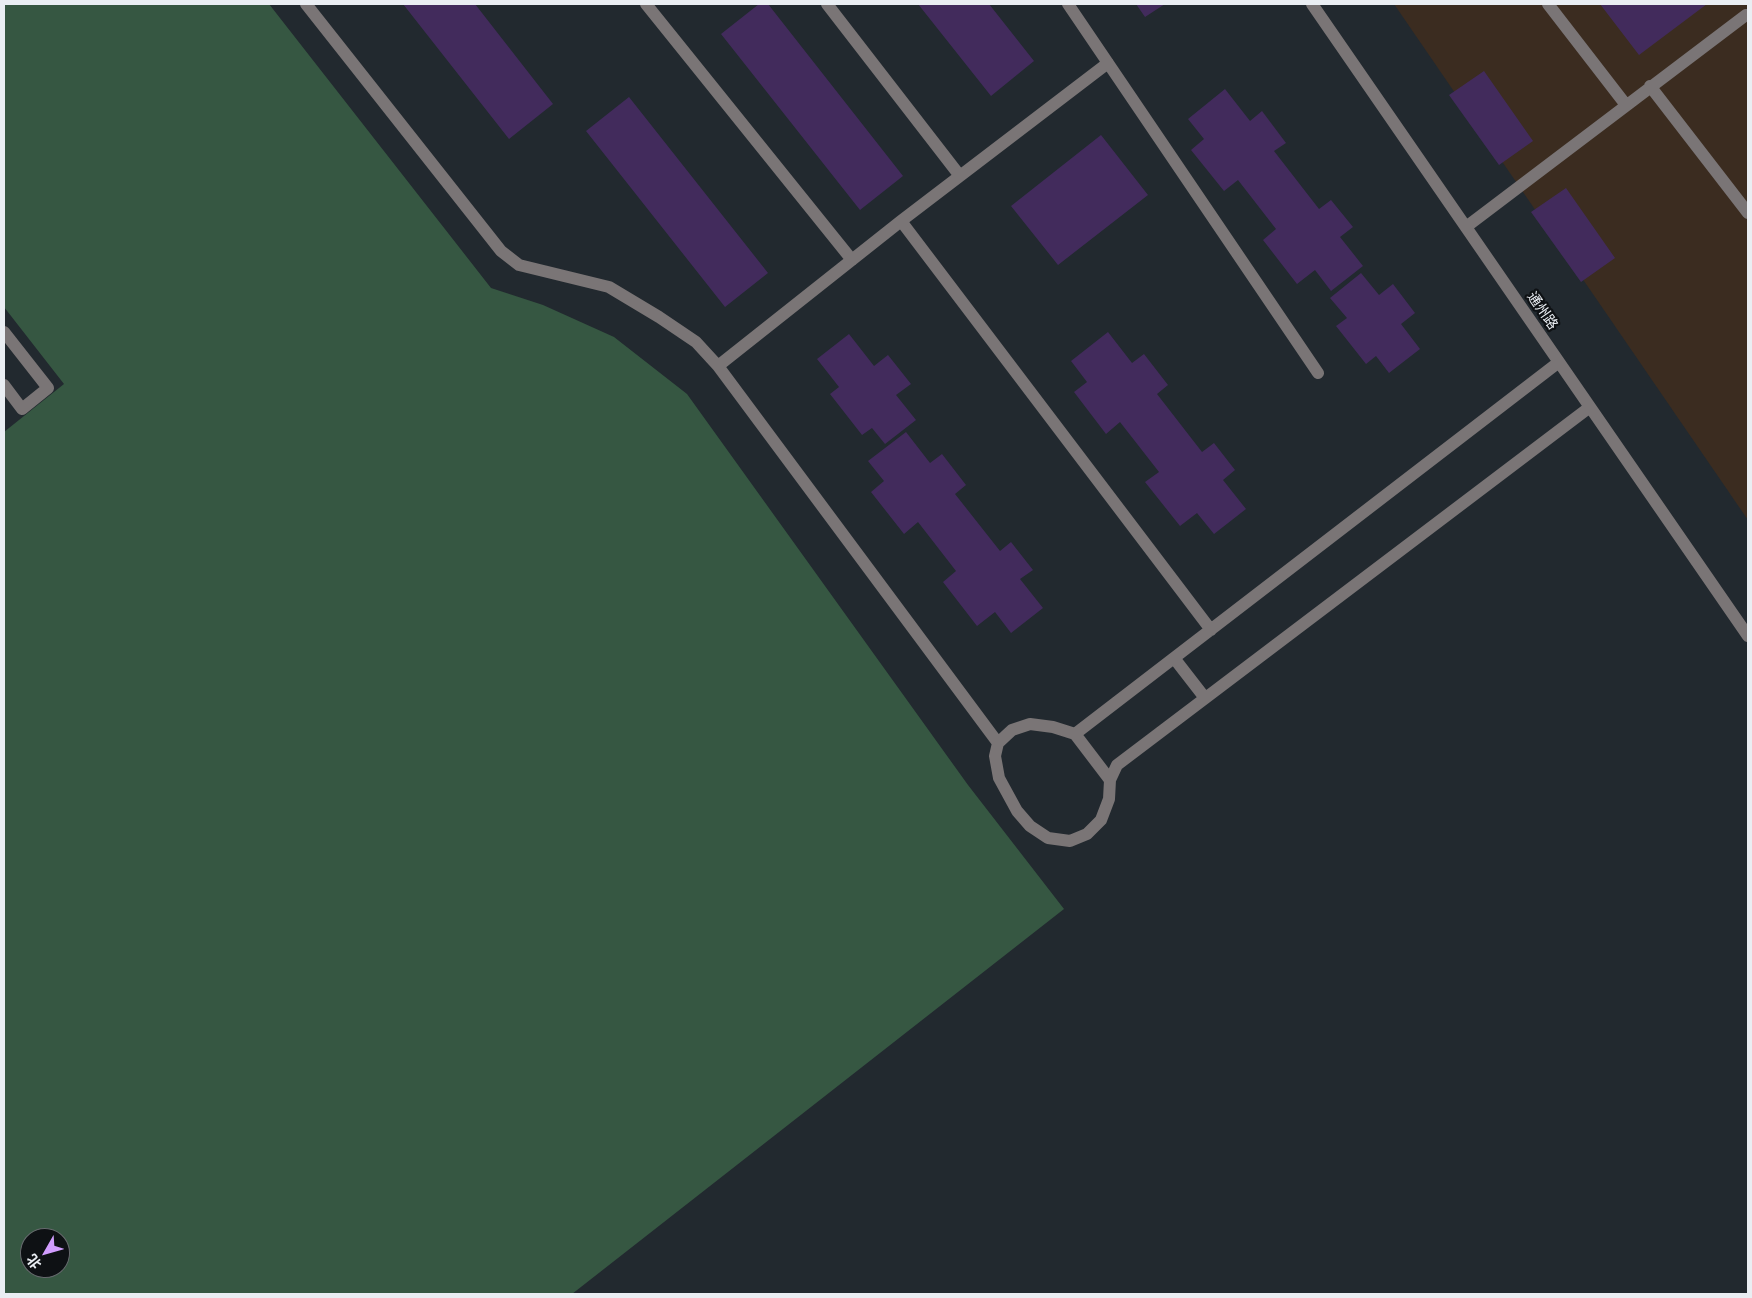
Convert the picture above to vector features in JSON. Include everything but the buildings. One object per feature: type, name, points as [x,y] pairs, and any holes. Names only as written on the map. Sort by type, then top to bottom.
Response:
[{"type":"street","points":[[306,4],[501,251],[519,265],[609,287],[696,342],[718,366],[998,744]]},
{"type":"street","points":[[646,4],[852,260]]},
{"type":"street","points":[[826,4],[960,176]]},
{"type":"street","points":[[1068,4],[1318,373]]},
{"type":"street","name":"通州路","points":[[1312,4],[1748,636]]},
{"type":"street","points":[[1548,4],[1626,105]]},
{"type":"street","points":[[1466,227],[1746,15]]},
{"type":"street","points":[[718,366],[901,221],[1108,63]]},
{"type":"street","points":[[1650,86],[1748,213]]},
{"type":"street","points":[[901,221],[1211,630]]},
{"type":"street","points":[[4,332],[48,388],[22,409],[4,385]]},
{"type":"street","points":[[1075,734],[1559,362]]},
{"type":"street","points":[[1110,780],[1075,734],[1053,727],[1030,724],[1012,730],[998,744],[995,756],[999,778],[1008,796],[1030,826],[1048,838],[1070,841],[1087,834],[1102,820],[1108,798],[1110,780],[1117,765],[1590,407]]},
{"type":"street","points":[[1174,658],[1205,698]]},
{"type":"shaded area","points":[[1394,4],[1748,4],[1748,520]]},
{"type":"green space","points":[[4,4],[269,4],[491,288],[543,305],[614,337],[687,394],[968,785],[1064,909],[572,1294],[4,1294],[4,432],[64,384],[4,307]]}]
